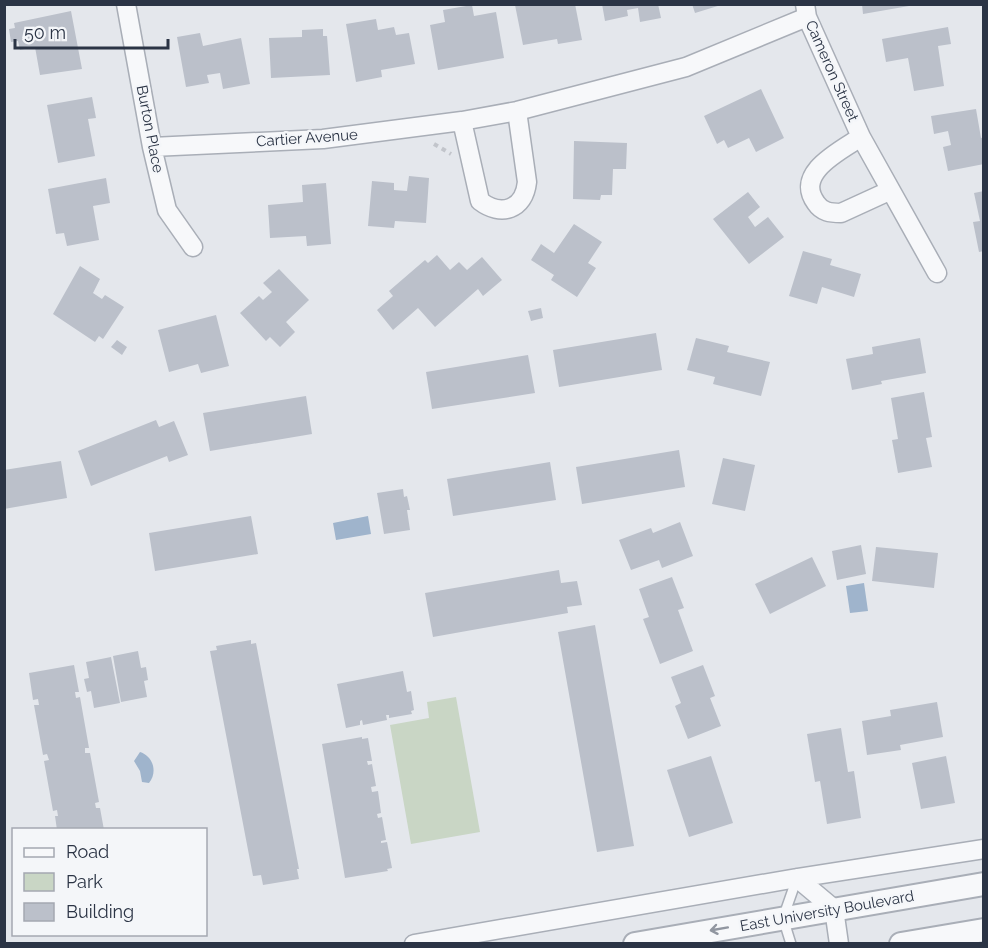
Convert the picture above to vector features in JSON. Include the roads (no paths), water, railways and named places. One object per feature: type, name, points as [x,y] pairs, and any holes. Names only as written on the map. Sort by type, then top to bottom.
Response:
[{"type":"street","name":"Burton Place","points":[[126,4],[152,147],[167,210],[193,246]]},
{"type":"street","name":"Cartier Avenue","points":[[152,147],[323,139],[462,121],[517,111],[686,67],[806,11]]},
{"type":"street","name":"Cameron Street","points":[[806,11],[861,137],[937,273]]},
{"type":"street","points":[[462,121],[480,201],[487,206],[503,210],[518,203],[526,192],[527,182],[517,111]]},
{"type":"street","name":"Cameron Street","points":[[861,137],[829,159],[813,174],[810,183],[812,198],[820,209],[841,213],[890,191]]},
{"type":"street","points":[[414,944],[796,878],[984,849]]},
{"type":"street","points":[[796,878],[834,909],[839,944]]},
{"type":"street","name":"East University Boulevard","points":[[635,944],[984,884]]},
{"type":"street","points":[[901,944],[984,930]]},
{"type":"lane","points":[[791,944],[783,918],[796,878]]},
{"type":"water","points":[[368,516],[371,534],[336,540],[333,523]]},
{"type":"water","points":[[864,583],[868,611],[850,613],[846,586]]},
{"type":"water","points":[[140,752],[148,757],[153,765],[152,779],[149,783],[142,782],[140,771],[134,761]]}]
